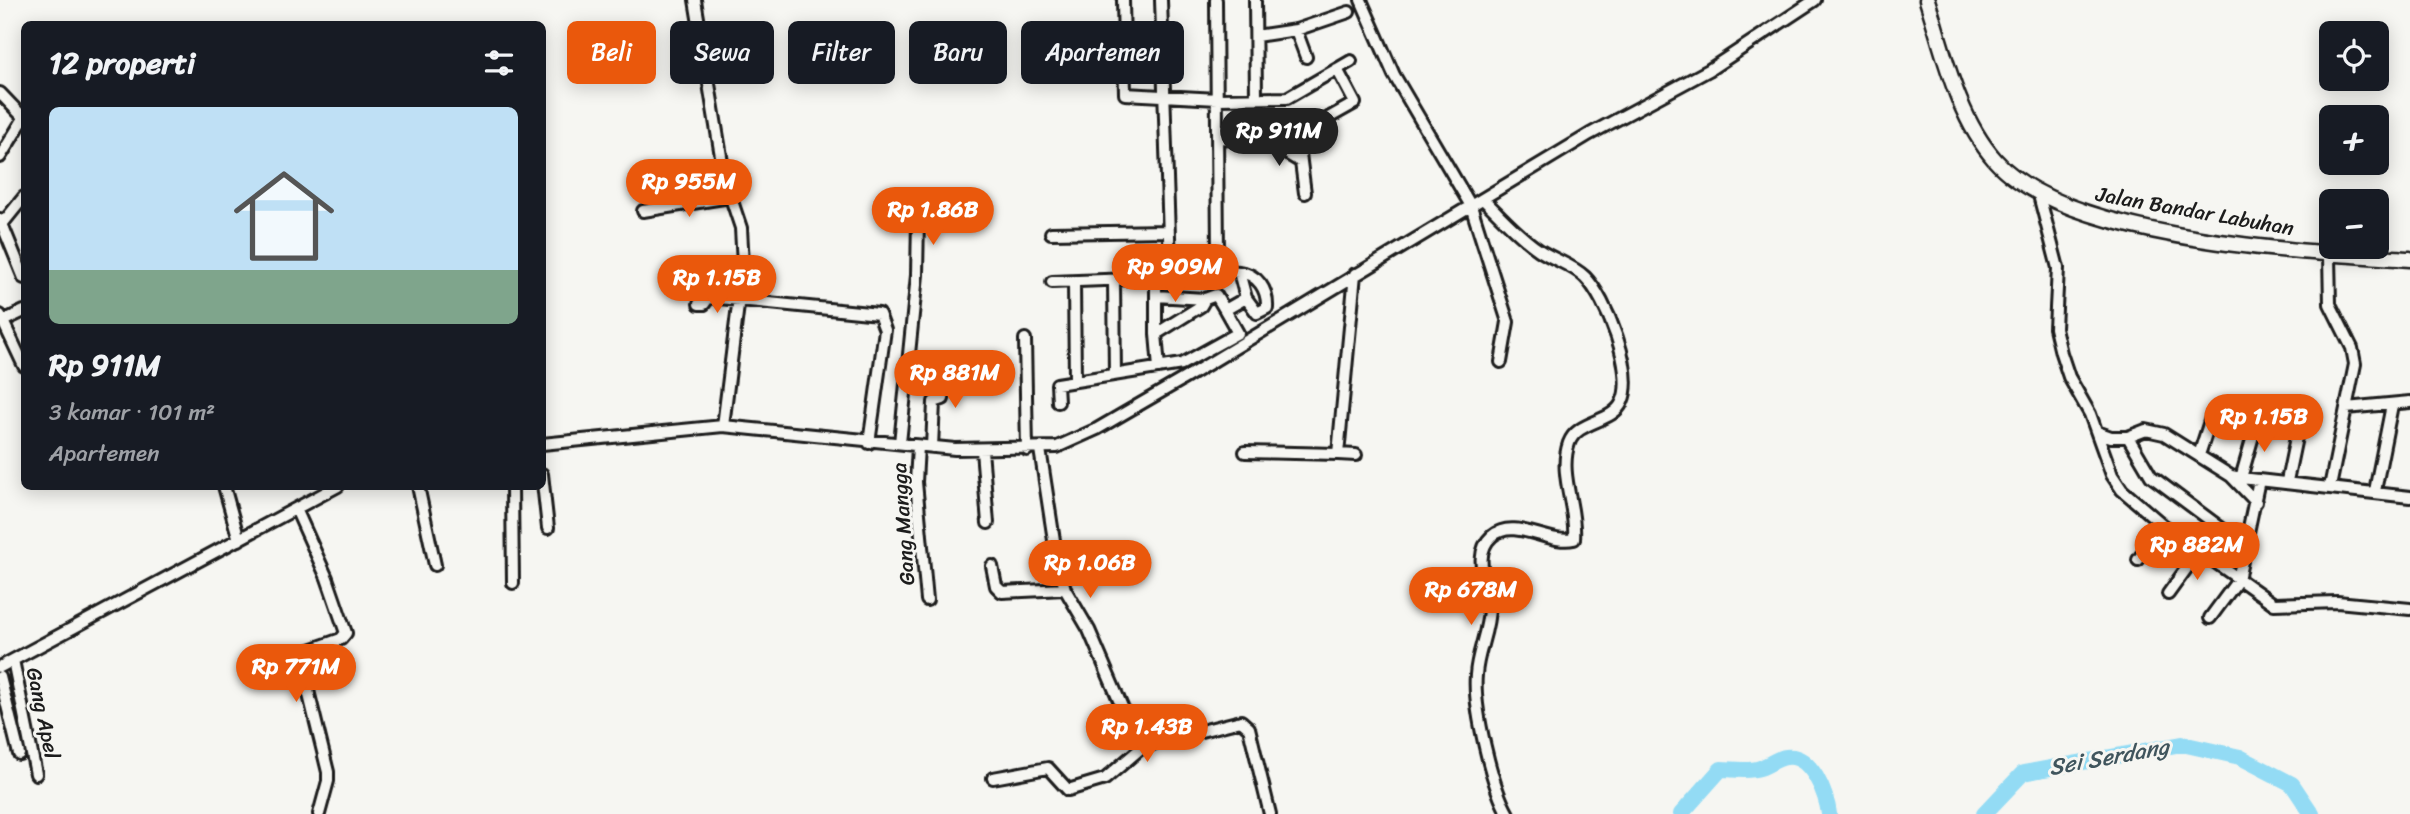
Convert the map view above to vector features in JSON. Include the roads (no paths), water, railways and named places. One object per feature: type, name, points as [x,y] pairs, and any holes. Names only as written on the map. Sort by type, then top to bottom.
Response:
[{"type":"main road","name":"Jalan Bandar Labuhan","points":[[1927,0],[1952,76],[1976,134],[2008,173],[2039,195],[2083,213],[2122,223],[2319,254]]},
{"type":"main road","name":"Jalan Bandar Labuhan","points":[[2389,258],[2410,259]]},
{"type":"street","points":[[695,0],[730,197],[741,228],[743,265],[723,426]]},
{"type":"street","points":[[1123,0],[1125,94],[1217,99],[1287,98],[1351,61]]},
{"type":"street","points":[[1161,0],[1170,266],[1239,272],[1257,279],[1268,299],[1262,311]]},
{"type":"street","points":[[1216,0],[1218,256]]},
{"type":"street","points":[[1255,0],[1256,98]]},
{"type":"street","points":[[1361,0],[1394,75],[1471,206],[1508,322],[1501,362]]},
{"type":"street","points":[[546,444],[723,426],[824,434],[869,443],[982,450],[1040,449],[1071,442],[1484,200],[1590,134],[1709,70],[1815,0]]},
{"type":"street","points":[[1256,36],[1296,30],[1349,12]]},
{"type":"street","points":[[1296,30],[1306,57]]},
{"type":"street","points":[[1217,138],[1264,140],[1298,135],[1355,103],[1337,69]]},
{"type":"street","points":[[0,93],[21,115]]},
{"type":"street","points":[[2,151],[21,122]]},
{"type":"street","points":[[1298,135],[1305,193]]},
{"type":"street","points":[[1264,140],[1301,162]]},
{"type":"street","points":[[2039,195],[2058,268],[2056,337],[2069,377],[2090,414],[2112,475],[2122,490],[2163,525],[2274,604],[2337,603],[2410,609]]},
{"type":"street","points":[[643,211],[730,197]]},
{"type":"street","points":[[21,200],[1,221],[21,271]]},
{"type":"street","points":[[1484,200],[1523,238],[1574,268],[1588,281],[1612,328],[1626,374],[1620,406],[1575,433],[1568,446],[1567,470],[1574,539],[1559,540],[1508,530],[1495,534],[1483,550],[1482,565],[1489,609],[1478,660],[1476,697],[1496,787],[1508,814]]},
{"type":"street","points":[[900,443],[917,275],[918,219]]},
{"type":"street","points":[[1051,233],[1167,231]]},
{"type":"street","points":[[2329,259],[2330,304],[2354,355],[2353,378],[2330,487]]},
{"type":"street","points":[[1239,272],[1246,298],[1262,311],[1271,326]]},
{"type":"street","points":[[1339,454],[1355,274]]},
{"type":"street","points":[[1052,282],[1156,278],[1159,368]]},
{"type":"street","points":[[1114,281],[1115,375]]},
{"type":"street","points":[[1074,283],[1075,380]]},
{"type":"street","points":[[1058,402],[1057,384],[1182,364],[1238,333],[1216,295],[1205,299],[1156,296]]},
{"type":"street","points":[[699,304],[706,303],[709,298],[879,314],[885,330],[869,443]]},
{"type":"street","points":[[1225,310],[1246,298]]},
{"type":"street","points":[[1156,334],[1200,306],[1205,299]]},
{"type":"street","points":[[21,312],[1,318],[21,360]]},
{"type":"street","points":[[1025,339],[1027,450]]},
{"type":"street","points":[[932,447],[934,404],[936,400],[943,399],[947,368]]},
{"type":"street","points":[[2346,408],[2410,402]]},
{"type":"street","points":[[2375,491],[2392,405]]},
{"type":"street","points":[[2199,455],[2212,415]]},
{"type":"street","points":[[2287,481],[2300,418]]},
{"type":"street","points":[[2236,477],[2257,422]]},
{"type":"street","points":[[2097,432],[2111,437],[2128,437],[2146,430],[2164,434],[2236,477],[2256,502]]},
{"type":"street","points":[[2128,437],[2148,474],[2245,546]]},
{"type":"street","name":"Gang Mangga","points":[[918,446],[916,482],[928,600]]},
{"type":"street","points":[[1040,449],[1057,561],[1065,589],[1090,630],[1140,749]]},
{"type":"street","points":[[982,450],[988,523]]},
{"type":"street","points":[[1245,452],[1356,455]]},
{"type":"street","points":[[2236,477],[2410,497]]},
{"type":"street","points":[[2210,618],[2238,580],[2259,480]]},
{"type":"street","points":[[225,490],[239,540]]},
{"type":"street","points":[[0,667],[331,490]]},
{"type":"street","points":[[419,490],[435,565]]},
{"type":"street","points":[[512,490],[513,583]]},
{"type":"street","points":[[544,490],[548,528]]},
{"type":"street","points":[[296,509],[327,578],[346,633],[336,642],[307,651],[301,662],[328,772],[319,814]]},
{"type":"street","points":[[2138,560],[2163,525]]},
{"type":"street","points":[[2168,594],[2199,551]]},
{"type":"street","points":[[992,566],[996,586],[1002,592],[1065,589]]},
{"type":"street","name":"Gang Apel","points":[[13,660],[36,774]]},
{"type":"street","points":[[0,677],[19,754]]},
{"type":"street","points":[[993,778],[1048,768],[1068,790],[1105,779],[1140,749],[1161,740],[1244,722],[1249,728],[1269,814]]},
{"type":"waterway","name":"Sei Serdang","points":[[1984,814],[2023,773],[2182,744],[2240,757],[2292,784],[2312,814]]},
{"type":"waterway","name":"Sei Serdang","points":[[1681,814],[1721,769],[1755,769],[1786,757],[1795,758],[1810,768],[1821,787],[1829,814]]}]
